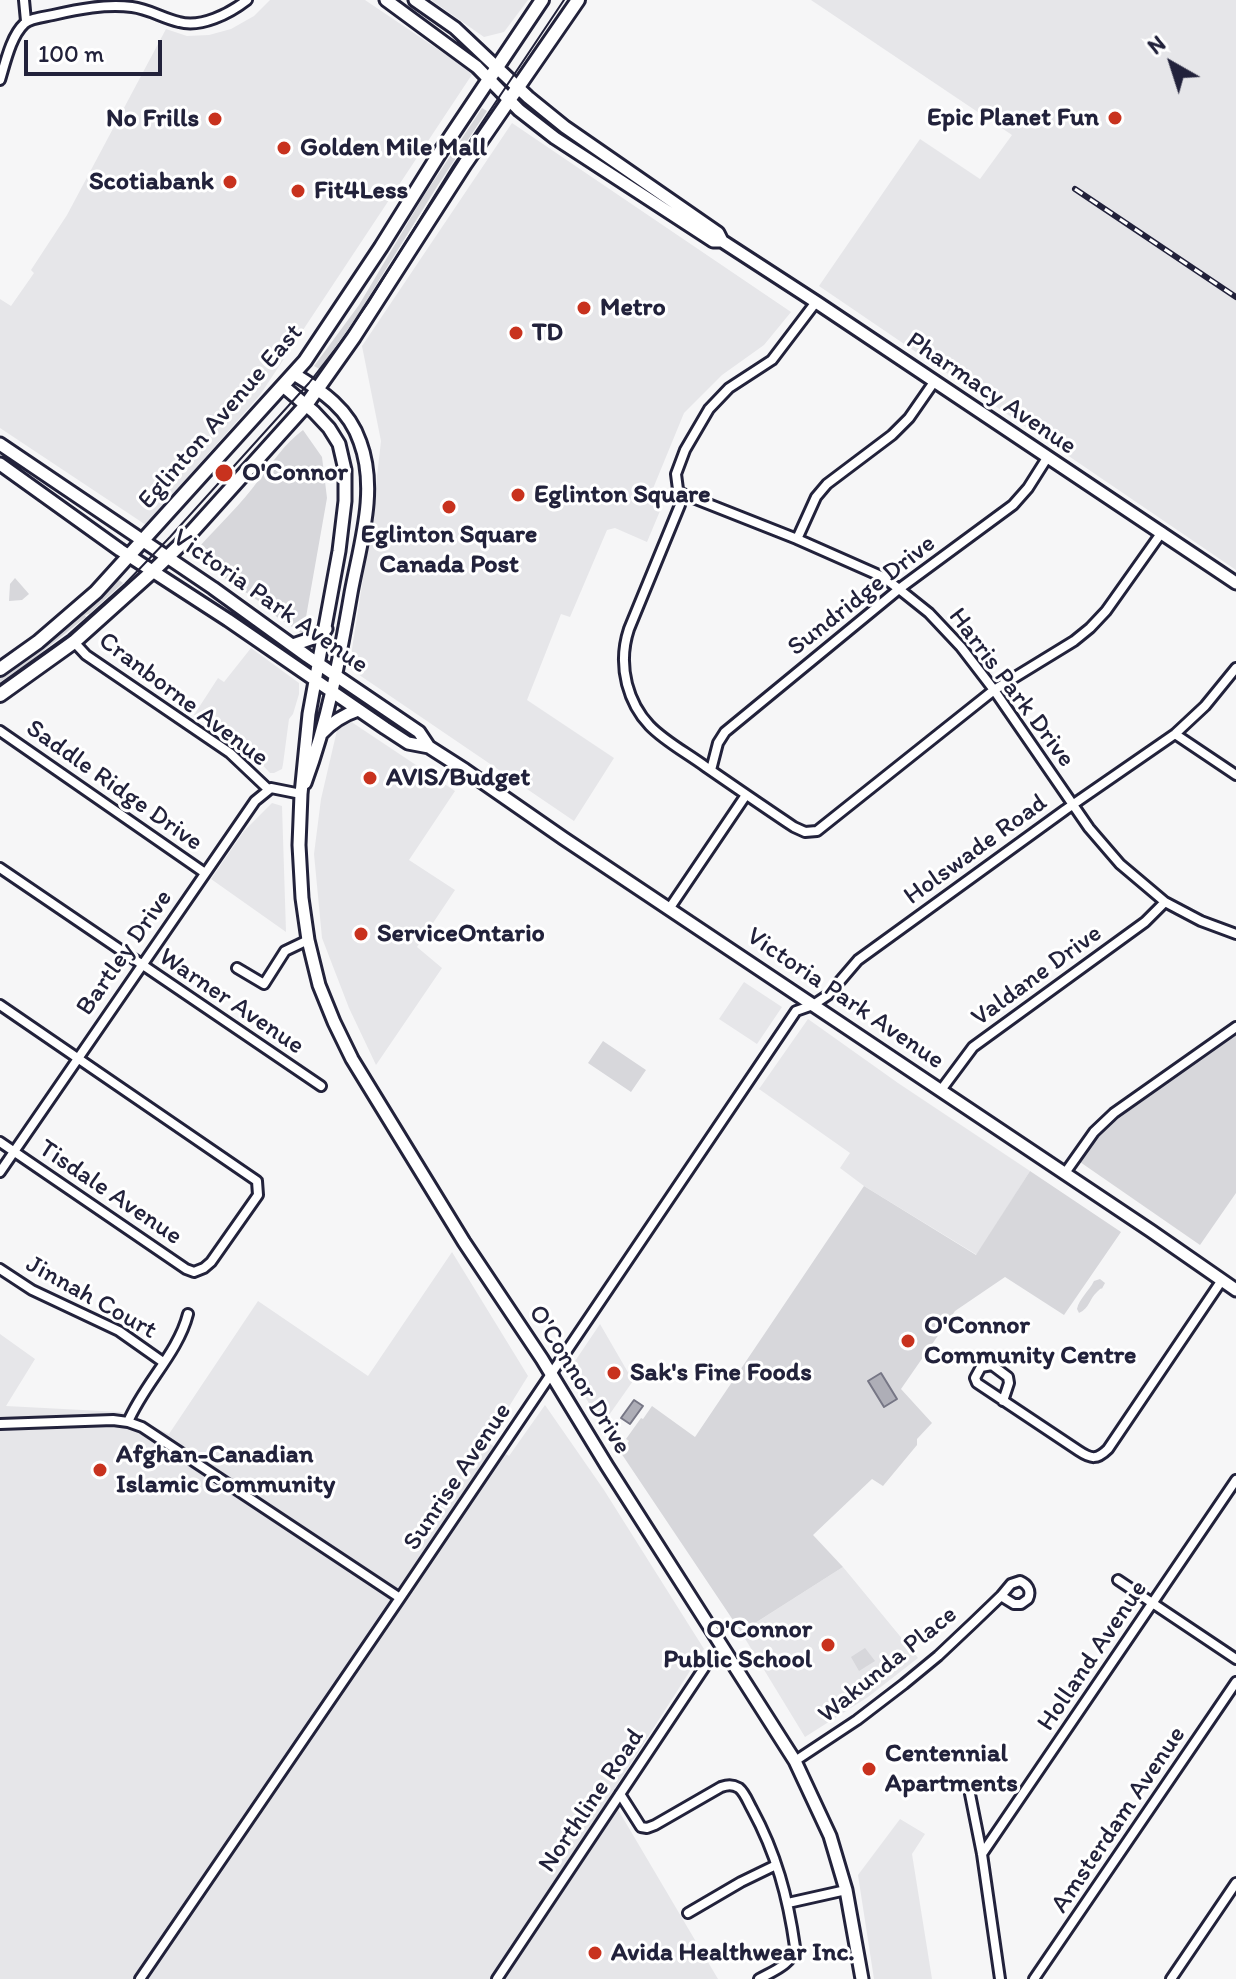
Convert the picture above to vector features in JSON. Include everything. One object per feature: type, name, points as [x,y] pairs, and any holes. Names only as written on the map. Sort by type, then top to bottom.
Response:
[{"type":"main road","name":"Pharmacy Avenue","points":[[386,0],[477,67],[509,100],[555,138],[713,241],[722,241]]},
{"type":"main road","name":"Pharmacy Avenue","points":[[415,0],[455,28],[518,88],[565,127],[718,233],[722,241],[1236,583]]},
{"type":"main road","name":"Eglinton Avenue East","points":[[0,669],[81,607],[305,361],[542,0]]},
{"type":"main road","name":"Eglinton Avenue East","points":[[0,695],[74,642],[168,557],[306,405],[578,0]]},
{"type":"main road","points":[[294,374],[340,408],[361,443],[367,470],[364,530],[332,691]]},
{"type":"main road","points":[[283,386],[336,437],[345,470],[339,551],[316,680]]},
{"type":"main road","name":"Victoria Park Avenue","points":[[0,444],[419,732],[429,747],[1236,1290]]},
{"type":"main road","name":"Victoria Park Avenue","points":[[0,464],[129,556],[408,743],[429,747]]},
{"type":"main road","points":[[293,645],[313,638],[326,629]]},
{"type":"main road","points":[[342,641],[346,665],[359,691]]},
{"type":"main road","name":"O'Connor Drive","points":[[316,680],[305,742],[299,845],[308,940],[319,985],[334,1022],[352,1059],[464,1242],[551,1373],[795,1761],[830,1836],[846,1890],[862,1979]]},
{"type":"main road","name":"O'Connor Drive","points":[[301,794],[332,691]]},
{"type":"main road","points":[[318,738],[331,723],[358,710]]},
{"type":"street","points":[[0,80],[9,51],[26,21],[24,0]]},
{"type":"street","points":[[26,21],[108,6],[145,9],[181,23],[191,23],[215,18],[247,0]]},
{"type":"street","points":[[816,302],[772,360],[729,388],[709,409],[685,450],[676,474],[679,509],[624,643],[624,671],[632,702],[644,720],[663,739],[794,827],[805,832],[817,831],[994,690],[1074,641],[1113,601],[1162,532]]},
{"type":"street","points":[[797,539],[816,497],[827,484],[892,435],[909,418],[934,382]]},
{"type":"street","name":"Sundridge Drive","points":[[711,770],[718,743],[725,732],[899,589],[1013,505],[1047,458]]},
{"type":"street","name":"Harris Park Drive","points":[[678,492],[797,539],[883,577],[899,589],[946,629],[994,690],[1089,828],[1120,864],[1165,902],[1201,921],[1236,934]]},
{"type":"street","name":"Cranborne Avenue","points":[[74,642],[86,655],[230,753],[268,789]]},
{"type":"street","name":"Holswade Road","points":[[813,1005],[828,995],[858,960],[1175,734],[1205,706],[1236,668]]},
{"type":"street","name":"Saddle Ridge Drive","points":[[0,731],[205,873]]},
{"type":"street","points":[[1175,734],[1236,775]]},
{"type":"street","points":[[268,789],[278,788],[301,794]]},
{"type":"street","name":"Bartley Drive","points":[[0,1172],[255,801],[268,789]]},
{"type":"street","points":[[669,909],[746,795]]},
{"type":"street","name":"Warner Avenue","points":[[0,868],[321,1086]]},
{"type":"street","name":"Valdane Drive","points":[[941,1090],[973,1047],[1145,922],[1165,902]]},
{"type":"street","points":[[237,968],[264,984],[285,951],[308,940]]},
{"type":"street","points":[[0,1005],[77,1059]]},
{"type":"street","name":"Sunrise Avenue","points":[[140,1979],[796,1011],[813,1005]]},
{"type":"street","points":[[1065,1173],[1094,1132],[1114,1113],[1236,1027]]},
{"type":"street","name":"Tisdale Avenue","points":[[0,1142],[186,1269],[200,1271],[211,1262],[258,1195],[257,1181],[77,1059]]},
{"type":"street","name":"Jinnah Court","points":[[0,1269],[32,1290],[119,1331],[163,1362]]},
{"type":"street","points":[[1003,1401],[1008,1377],[992,1365],[981,1367],[975,1378],[977,1383],[1003,1401],[1086,1455],[1099,1457],[1108,1449],[1222,1280]]},
{"type":"street","points":[[128,1422],[183,1331],[188,1314]]},
{"type":"street","points":[[0,1424],[104,1420],[128,1422],[151,1432],[400,1598]]},
{"type":"street","name":"Holland Avenue","points":[[982,1854],[1236,1480]]},
{"type":"street","points":[[1118,1580],[1236,1659]]},
{"type":"street","name":"Wakunda Place","points":[[795,1761],[904,1684],[1001,1596]]},
{"type":"street","name":"Northline Road","points":[[497,1979],[708,1662],[725,1651]]},
{"type":"street","name":"Amsterdam Avenue","points":[[1034,1979],[1236,1682]]},
{"type":"street","points":[[620,1794],[641,1827],[647,1828],[721,1787],[735,1786],[744,1793],[768,1839],[788,1903],[795,1947],[788,1962],[759,1979]]},
{"type":"street","points":[[969,1789],[1000,1979]]},
{"type":"street","points":[[688,1913],[776,1865]]},
{"type":"street","points":[[1171,1979],[1236,1883]]},
{"type":"street","points":[[788,1903],[846,1890]]},
{"type":"shaded area","points":[[270,0],[365,0],[473,73],[260,395],[146,525],[0,428],[0,299],[11,306],[34,273],[31,270],[67,215],[166,29],[187,36],[209,35],[231,29],[254,16]]},
{"type":"shaded area","points":[[431,0],[528,0],[504,32],[484,37]]},
{"type":"shaded area","points":[[811,0],[1236,0],[1236,570],[819,286],[920,139],[980,179],[1012,135]]},
{"type":"shaded area","points":[[482,108],[487,111],[363,306],[366,309],[321,370],[314,366],[359,305],[423,197]]},
{"type":"shaded area","points":[[512,123],[791,312],[764,345],[722,375],[684,413],[652,491],[665,499],[647,542],[615,528],[607,530],[570,617],[561,614],[527,700],[614,758],[574,821],[349,668],[381,441],[362,346]]},
{"type":"shaded area","points":[[303,430],[322,457],[327,498],[303,634],[201,562],[200,546]]},
{"type":"shaded area","points":[[15,578],[29,594],[22,600],[9,601],[10,584]]},
{"type":"shaded area","points":[[119,580],[123,583],[86,617],[0,682],[0,676],[62,631]]},
{"type":"shaded area","points":[[251,648],[299,683],[299,694],[289,719],[282,769],[274,773],[270,773],[252,754],[219,729],[194,715],[218,678],[224,682]]},
{"type":"shaded area","points":[[347,719],[455,791],[409,860],[455,890],[417,947],[442,968],[376,1065],[349,1008],[322,938],[314,854],[321,799],[338,726]]},
{"type":"shaded area","points":[[272,803],[282,806],[286,932],[211,879],[244,831]]},
{"type":"shaded area","points":[[744,982],[782,1007],[757,1044],[719,1019]]},
{"type":"shaded area","points":[[808,1019],[1030,1171],[977,1255],[840,1168],[850,1153],[759,1089]]},
{"type":"shaded area","points":[[1236,1033],[1236,1193],[1200,1245],[1080,1162],[1090,1145],[1107,1127]]},
{"type":"shaded area","points":[[603,1041],[646,1070],[631,1092],[588,1063]]},
{"type":"shaded area","points":[[1030,1171],[1121,1232],[1064,1315],[1005,1277],[955,1311],[901,1389],[932,1423],[883,1486],[872,1479],[813,1535],[843,1567],[741,1632],[621,1453],[629,1441],[626,1439],[652,1406],[695,1437],[864,1186],[976,1255]]},
{"type":"shaded area","points":[[452,1252],[528,1376],[487,1442],[509,1456],[545,1405],[604,1490],[704,1649],[610,1796],[718,1979],[0,1979],[0,1334],[35,1359],[6,1406],[121,1412],[169,1434],[258,1301],[368,1376]]},
{"type":"shaded area","points":[[1100,1279],[1105,1283],[1102,1288],[1079,1313],[1080,1302],[1094,1281]]},
{"type":"shaded area","points":[[600,1324],[633,1381],[602,1425],[569,1370]]},
{"type":"shaded area","points":[[881,1373],[897,1399],[884,1407],[868,1381]]},
{"type":"shaded area","points":[[634,1400],[643,1406],[630,1424],[621,1418]]},
{"type":"shaded area","name":"O'Connor Public School","points":[[843,1567],[918,1658],[868,1697],[805,1737],[741,1632]]},
{"type":"shaded area","points":[[865,1648],[875,1661],[859,1671],[851,1657]]},
{"type":"shaded area","points":[[900,1819],[925,1834],[912,1854],[932,1979],[874,1979],[858,1875]]},
{"type":"tram line","points":[[0,684],[68,635],[125,584],[309,383],[368,303],[453,166],[564,0]]},
{"type":"railway","points":[[1075,189],[1236,297]]},
{"type":"place","name":"Epic Planet Fun","points":[[1115,118]]},
{"type":"place","name":"No Frills","points":[[215,119]]},
{"type":"place","name":"Golden Mile Mall","points":[[284,148]]},
{"type":"place","name":"Scotiabank","points":[[230,182]]},
{"type":"place","name":"Fit4Less","points":[[298,191]]},
{"type":"place","name":"Metro","points":[[584,308]]},
{"type":"place","name":"TD","points":[[516,333]]},
{"type":"place","name":"O'Connor","points":[[224,473]]},
{"type":"place","name":"Eglinton Square","points":[[518,495]]},
{"type":"place","name":"Eglinton Square Canada Post","points":[[449,507]]},
{"type":"place","name":"AVIS/Budget","points":[[370,778]]},
{"type":"place","name":"ServiceOntario","points":[[361,934]]},
{"type":"place","name":"O'Connor Community Centre","points":[[908,1341]]},
{"type":"place","name":"Sak's Fine Foods","points":[[614,1373]]},
{"type":"place","name":"Afghan-Canadian Islamic Community","points":[[100,1470]]},
{"type":"place","name":"O'Connor Public School","points":[[828,1645]]},
{"type":"place","name":"Centennial Apartments","points":[[869,1769]]},
{"type":"place","name":"Avida Healthwear Inc.","points":[[595,1953]]}]
